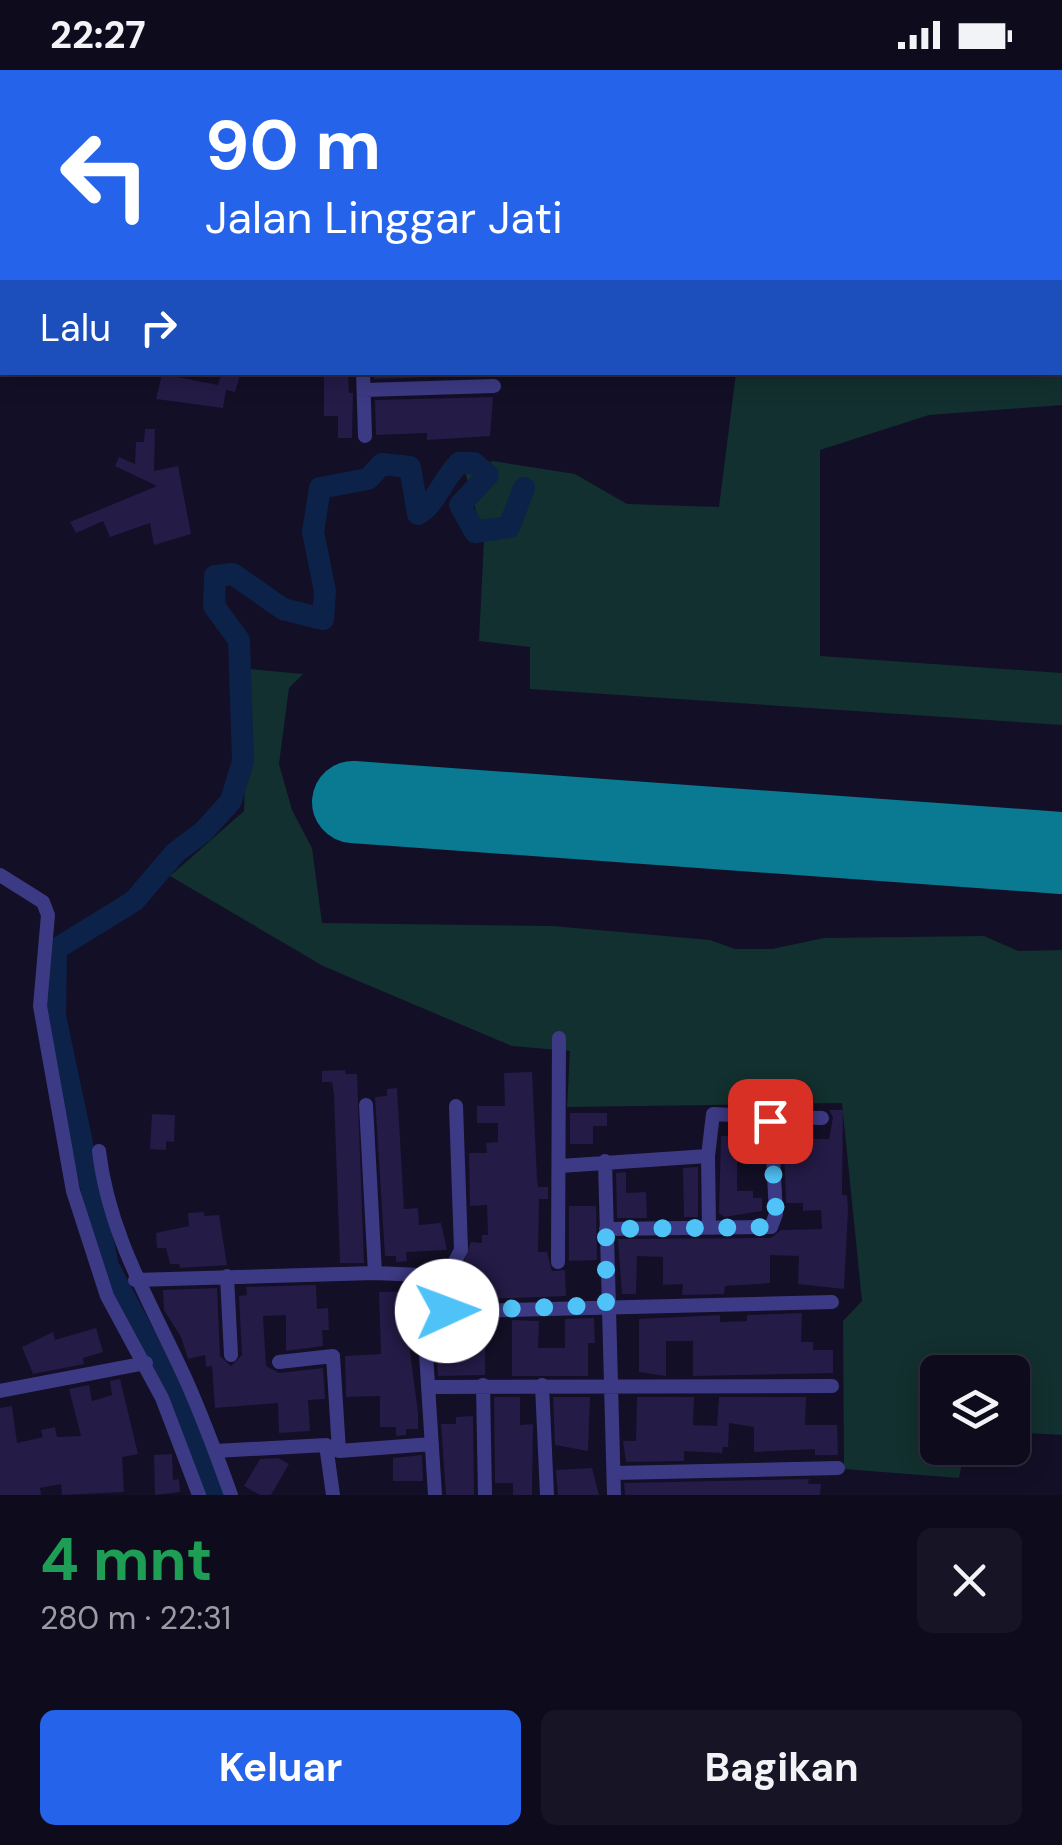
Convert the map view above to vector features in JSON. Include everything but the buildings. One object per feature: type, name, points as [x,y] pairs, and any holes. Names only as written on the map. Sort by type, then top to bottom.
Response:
[{"type":"street","points":[[363,375],[365,436]]},
{"type":"street","points":[[364,390],[494,386]]},
{"type":"street","points":[[0,876],[42,902],[48,915],[40,1006],[74,1191],[106,1296],[146,1363],[199,1495]]},
{"type":"street","points":[[558,1262],[559,1038]]},
{"type":"street","points":[[366,1104],[375,1273]]},
{"type":"street","points":[[135,1280],[375,1273],[421,1276],[452,1265],[461,1250],[456,1106]]},
{"type":"street","points":[[708,1227],[708,1156],[714,1113],[822,1118]]},
{"type":"street","points":[[606,1229],[773,1224],[771,1117]]},
{"type":"street","points":[[99,1151],[108,1203],[135,1280],[185,1378],[231,1495]]},
{"type":"street","points":[[560,1166],[708,1156]]},
{"type":"street","points":[[606,1160],[606,1305],[614,1495]]},
{"type":"street","points":[[227,1276],[231,1355]]},
{"type":"street","points":[[421,1276],[435,1495]]},
{"type":"street","points":[[426,1312],[832,1302]]},
{"type":"street","points":[[279,1362],[333,1356],[332,1495]]},
{"type":"street","points":[[0,1391],[146,1363]]},
{"type":"street","points":[[483,1385],[486,1495]]},
{"type":"street","points":[[542,1385],[547,1495]]},
{"type":"street","points":[[428,1387],[832,1386]]},
{"type":"street","points":[[215,1451],[432,1444]]},
{"type":"street","points":[[614,1473],[838,1468]]},
{"type":"green space","points":[[736,375],[1062,375],[1062,405],[929,415],[820,450],[820,656],[1062,673],[1062,725],[530,689],[530,647],[479,641],[484,539],[465,472],[493,461],[575,474],[627,504],[719,507]]},
{"type":"green space","points":[[250,669],[303,674],[289,688],[279,764],[292,810],[312,848],[322,923],[553,926],[710,940],[735,949],[772,949],[824,938],[984,936],[1018,951],[1062,950],[1062,1435],[1030,1433],[1030,1355],[920,1355],[920,1465],[962,1465],[959,1478],[844,1469],[843,1321],[862,1301],[842,1103],[567,1107],[570,1051],[512,1046],[323,966],[170,876],[244,811]]},
{"type":"waterway","points":[[213,1495],[180,1403],[108,1266],[55,1016],[56,949],[134,901],[175,853],[204,831],[231,801],[243,761],[239,640],[214,606],[215,576],[233,574],[283,609],[323,619],[325,591],[313,532],[320,488],[368,479],[382,464],[410,467],[418,514],[459,463],[474,463],[488,475],[460,505],[475,532],[509,527],[524,488]]},
{"type":"runway","points":[[353,802],[1062,853]]},
{"type":"route","points":[[447,1311],[606,1305],[606,1229],[771,1227],[776,1214],[770,1121]]}]
